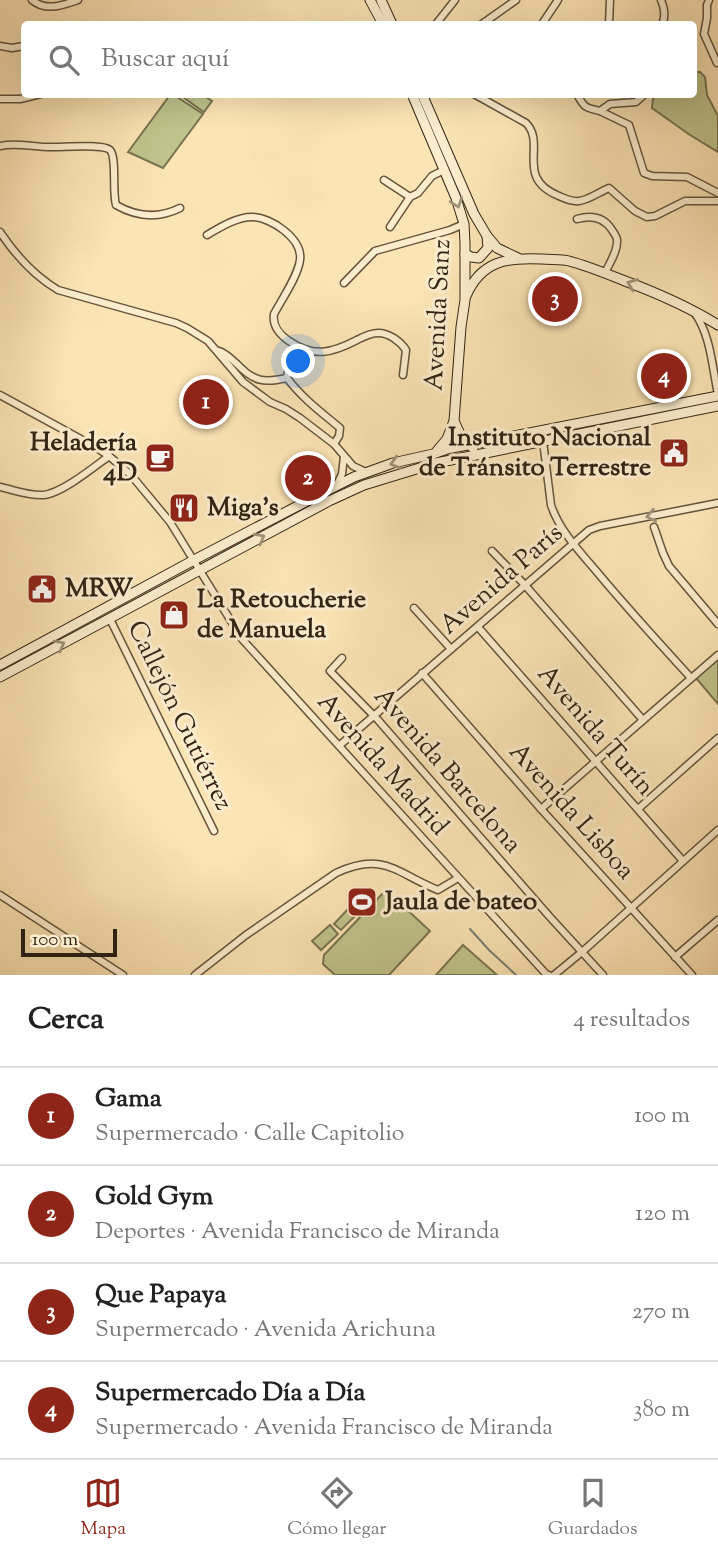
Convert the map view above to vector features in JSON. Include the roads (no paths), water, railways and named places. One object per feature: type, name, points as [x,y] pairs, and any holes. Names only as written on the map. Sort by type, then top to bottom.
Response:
[{"type":"main road","points":[[370,0],[381,21]]},
{"type":"main road","points":[[381,0],[391,21]]},
{"type":"main road","name":"Avenida Sanz","points":[[414,98],[456,198],[464,224],[465,300],[454,421]]},
{"type":"main road","name":"Avenida Sanz","points":[[424,98],[474,214],[497,248],[518,258]]},
{"type":"main road","points":[[465,254],[479,258],[484,254],[488,248],[487,236]]},
{"type":"main road","points":[[465,300],[479,275],[497,264],[518,258],[563,260],[645,289],[718,325]]},
{"type":"main road","points":[[0,665],[194,560],[368,472],[393,463],[469,445],[718,395]]},
{"type":"main road","points":[[0,677],[329,501],[364,485],[436,463],[718,406]]},
{"type":"main road","points":[[454,421],[469,445],[477,451],[488,452]]},
{"type":"main road","points":[[433,454],[442,447],[454,421]]},
{"type":"street","points":[[32,0],[45,7],[60,6],[78,0]]},
{"type":"street","points":[[438,21],[455,0]]},
{"type":"street","points":[[486,21],[516,0]]},
{"type":"street","points":[[544,21],[558,0]]},
{"type":"street","points":[[609,21],[610,0]]},
{"type":"street","points":[[661,0],[665,15],[663,21]]},
{"type":"street","points":[[717,63],[704,34],[708,18],[707,5],[710,0],[718,6]]},
{"type":"street","points":[[0,46],[21,46]]},
{"type":"street","points":[[0,99],[24,98]]},
{"type":"street","points":[[481,98],[531,127],[533,168],[536,177],[547,191],[575,202],[583,201],[609,188],[646,217],[655,216],[685,201],[718,201]]},
{"type":"street","points":[[580,98],[587,108],[600,110],[629,125],[644,173],[652,176],[687,177],[718,193]]},
{"type":"street","points":[[600,110],[610,104],[636,102],[640,98]]},
{"type":"street","points":[[0,146],[84,146],[107,149],[113,160],[116,205],[144,215],[165,215],[180,208]]},
{"type":"street","points":[[390,227],[410,197],[418,193],[432,176],[444,170]]},
{"type":"street","points":[[384,180],[410,197]]},
{"type":"street","points":[[577,219],[587,216],[603,219],[616,236],[616,247],[605,274]]},
{"type":"street","points":[[206,235],[224,225],[252,217],[273,224],[296,241],[300,251],[298,268],[274,314],[276,328],[299,348],[325,352],[337,350],[377,332],[385,334],[398,341],[406,350],[403,375]]},
{"type":"street","points":[[344,283],[375,251],[464,224]]},
{"type":"street","points":[[0,232],[10,248],[31,270],[58,290],[176,323],[208,341],[243,382],[270,402],[300,418],[334,444],[353,466],[368,472]]},
{"type":"street","points":[[694,312],[706,336],[718,395]]},
{"type":"street","points":[[299,348],[292,356],[288,378],[309,403],[340,428],[334,444]]},
{"type":"street","points":[[217,350],[229,356],[254,379],[274,381],[288,378]]},
{"type":"street","name":"Avenida Madrid","points":[[0,395],[65,429],[109,456],[131,475],[170,522],[242,639],[545,974],[551,975]]},
{"type":"street","points":[[543,441],[552,509],[573,543],[691,678]]},
{"type":"street","points":[[0,487],[47,495],[64,487],[109,456]]},
{"type":"street","points":[[336,486],[342,474],[344,456]]},
{"type":"street","name":"Avenida París","points":[[340,745],[589,530],[718,503]]},
{"type":"street","points":[[654,527],[669,566],[718,624]]},
{"type":"street","points":[[492,551],[643,720]]},
{"type":"street","points":[[414,608],[451,649]]},
{"type":"street","name":"Callejón Gutiérrez","points":[[110,619],[214,831]]},
{"type":"street","name":"Avenida Turín","points":[[478,626],[683,861]]},
{"type":"street","points":[[541,809],[718,655]]},
{"type":"street","name":"Avenida Barcelona","points":[[342,658],[330,671],[374,715],[603,975]]},
{"type":"street","name":"Avenida Lisboa","points":[[422,673],[692,975]]},
{"type":"street","points":[[638,809],[718,738]]},
{"type":"street","points":[[551,975],[582,951],[718,830]]},
{"type":"street","points":[[195,975],[246,935],[350,866],[383,864],[438,890],[458,878]]},
{"type":"street","points":[[0,895],[123,975]]},
{"type":"street","points":[[675,957],[718,919]]},
{"type":"waterway","points":[[470,929],[516,975]]},
{"type":"place","name":"Que Papaya","points":[[555,299]]},
{"type":"place","name":"Supermercado Día a Día","points":[[664,376]]},
{"type":"place","name":"Gama","points":[[206,402]]},
{"type":"place","name":"Instituto Nacional de Tránsito Terrestre","points":[[674,453]]},
{"type":"place","name":"Heladería 4D","points":[[160,458]]},
{"type":"place","name":"Gold Gym","points":[[308,478]]},
{"type":"place","name":"Miga's","points":[[184,508]]},
{"type":"place","name":"MRW","points":[[42,589]]},
{"type":"place","name":"La Retoucherie de Manuela","points":[[174,615]]},
{"type":"place","name":"Jaula de bateo","points":[[362,902]]}]
